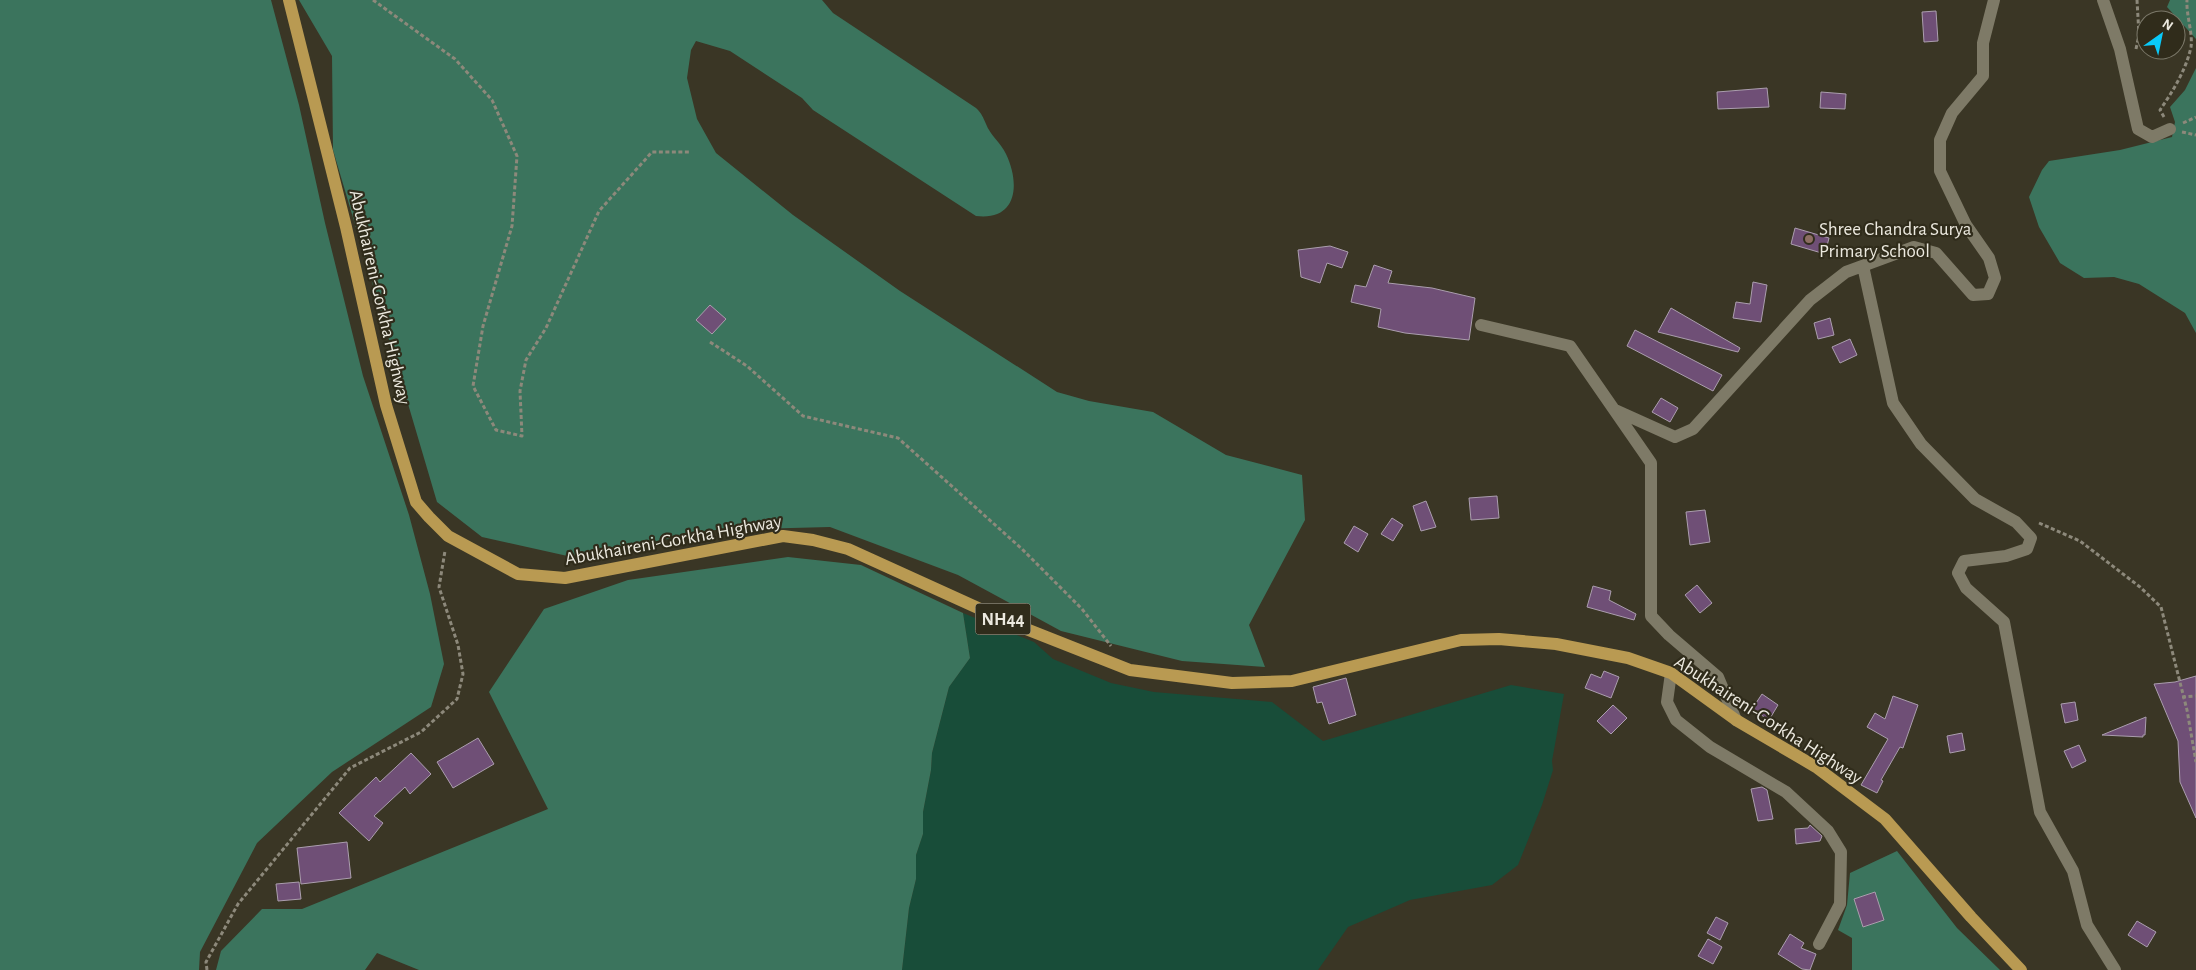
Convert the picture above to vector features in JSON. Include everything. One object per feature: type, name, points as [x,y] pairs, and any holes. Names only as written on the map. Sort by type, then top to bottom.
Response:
[{"type":"main road","name":"Abukhaireni-Gorkha Highway","points":[[289,0],[346,227],[386,405],[416,502],[448,536],[487,559],[518,574],[565,578],[783,536],[813,540],[848,549],[1012,623],[1130,670],[1232,683],[1292,681],[1460,640],[1499,640],[1556,644],[1628,658],[1671,673],[1736,720],[1816,767],[1885,819],[2020,970]]},
{"type":"street","points":[[1615,410],[1674,437],[1693,429],[1810,300],[1846,272],[1914,247],[1936,254],[1973,295],[1988,294],[1995,278],[1989,258],[1966,225],[1940,171],[1940,140],[1952,112],[1983,76],[1983,43],[1994,0]]},
{"type":"street","points":[[2103,0],[2120,49],[2138,129],[2152,137],[2170,129]]},
{"type":"street","points":[[1864,266],[1893,403],[1921,444],[1975,499],[2016,522],[2031,538],[2027,549],[2006,556],[1964,561],[1958,573],[1966,588],[2004,622],[2040,812],[2073,871],[2087,925],[2115,970]]},
{"type":"street","points":[[1481,325],[1570,346],[1651,463],[1651,616],[1669,635],[1718,677],[1736,720]]},
{"type":"street","points":[[1671,673],[1667,702],[1676,720],[1710,747],[1786,792],[1828,831],[1842,852],[1840,904],[1819,944]]},
{"type":"path","points":[[372,0],[455,59],[492,100],[517,156],[512,226],[484,326],[473,386],[496,430],[522,436],[520,391],[526,360],[546,328],[599,211],[652,152],[689,152]]},
{"type":"path","points":[[2187,0],[2186,12],[2191,46],[2175,88],[2160,110],[2170,129],[2196,136]]},
{"type":"path","points":[[710,342],[747,366],[802,416],[898,438],[1022,549],[1082,609],[1112,647]]},
{"type":"path","points":[[2037,522],[2080,541],[2140,587],[2161,607],[2196,762]]},
{"type":"path","points":[[207,970],[206,962],[238,904],[350,768],[421,732],[457,699],[463,674],[460,652],[439,587],[448,536]]},
{"type":"path","points":[[2182,697],[2196,696]]},
{"type":"green space","points":[[0,0],[271,0],[299,105],[325,223],[363,376],[409,515],[430,594],[444,664],[431,707],[332,772],[257,843],[200,952],[199,970],[0,970]]},
{"type":"green space","points":[[299,0],[822,0],[833,13],[978,110],[990,132],[1004,150],[1010,165],[1014,188],[1008,206],[990,216],[976,216],[813,110],[802,98],[730,51],[696,41],[691,50],[687,78],[697,119],[716,153],[793,215],[900,291],[1057,392],[1089,401],[1153,412],[1226,455],[1302,475],[1305,520],[1249,625],[1265,667],[1182,661],[1061,631],[958,575],[830,527],[715,530],[572,557],[482,537],[437,502],[333,150],[332,56]]},
{"type":"green space","points":[[2170,0],[2196,0],[2196,39],[2186,28],[2186,10],[2170,10],[2167,7]]},
{"type":"green space","points":[[2196,68],[2196,333],[2185,313],[2139,284],[2114,277],[2084,278],[2060,263],[2039,227],[2029,197],[2042,170],[2049,161],[2120,150],[2172,137],[2175,122],[2170,107],[2185,90]]},
{"type":"green space","points":[[788,557],[861,565],[963,613],[970,658],[949,687],[932,753],[931,770],[923,812],[923,834],[916,855],[916,879],[909,908],[902,970],[419,970],[377,953],[365,970],[216,970],[221,951],[262,909],[302,909],[548,809],[489,692],[544,609],[628,580]]},
{"type":"green space","points":[[963,613],[1034,642],[1053,659],[1111,683],[1154,692],[1272,702],[1323,741],[1511,685],[1564,694],[1552,761],[1553,770],[1542,805],[1518,865],[1492,885],[1410,900],[1348,927],[1318,970],[902,970],[909,908],[916,879],[916,855],[923,834],[923,812],[931,770],[932,753],[949,687],[970,658]]},
{"type":"green space","points":[[1897,851],[1957,928],[2000,970],[1852,970],[1852,938],[1838,930],[1847,905],[1850,873]]},
{"type":"building","points":[[1936,11],[1938,41],[1924,42],[1922,12]]},
{"type":"building","points":[[1767,88],[1769,107],[1718,109],[1717,92]]},
{"type":"building","points":[[1821,92],[1846,94],[1845,109],[1820,108]]},
{"type":"building","points":[[1795,228],[1829,238],[1825,254],[1791,244]]},
{"type":"building","points":[[1330,246],[1348,252],[1342,268],[1327,263],[1320,283],[1301,277],[1298,250]]},
{"type":"building","points":[[1374,265],[1392,271],[1388,283],[1432,288],[1475,298],[1469,340],[1405,333],[1378,327],[1381,309],[1351,302],[1355,285],[1366,287]]},
{"type":"building","points":[[1753,282],[1767,285],[1761,322],[1733,318],[1736,302],[1750,304]]},
{"type":"building","points":[[710,305],[726,319],[712,334],[696,320]]},
{"type":"building","points":[[1671,308],[1740,348],[1738,352],[1658,332]]},
{"type":"building","points":[[1830,318],[1834,335],[1818,339],[1814,323]]},
{"type":"building","points":[[1635,330],[1722,375],[1713,391],[1627,346]]},
{"type":"building","points":[[1850,339],[1857,355],[1840,363],[1832,347]]},
{"type":"building","points":[[1661,398],[1678,408],[1670,422],[1652,412]]},
{"type":"building","points":[[1497,496],[1499,518],[1471,520],[1469,498]]},
{"type":"building","points":[[1426,501],[1436,527],[1421,531],[1413,506]]},
{"type":"building","points":[[1705,510],[1710,542],[1690,545],[1686,512]]},
{"type":"building","points":[[1392,518],[1403,525],[1393,541],[1381,534]]},
{"type":"building","points":[[1354,526],[1368,534],[1358,552],[1344,543]]},
{"type":"building","points":[[1697,585],[1712,603],[1700,613],[1685,595]]},
{"type":"building","points":[[1593,586],[1611,591],[1609,600],[1636,614],[1634,620],[1587,607]]},
{"type":"building","points":[[1604,671],[1619,677],[1611,698],[1585,688],[1591,674],[1601,678]]},
{"type":"building","points":[[2196,676],[2196,818],[2180,782],[2178,741],[2154,684],[2175,682]]},
{"type":"building","points":[[1346,678],[1356,715],[1329,724],[1322,702],[1317,703],[1313,687]]},
{"type":"building","points":[[1762,694],[1778,705],[1769,720],[1752,709]]},
{"type":"building","points":[[1893,696],[1918,705],[1903,748],[1900,747],[1881,780],[1883,781],[1877,793],[1861,785],[1888,739],[1867,727],[1875,713],[1885,719]]},
{"type":"building","points":[[2075,702],[2078,720],[2065,723],[2061,704]]},
{"type":"building","points":[[1613,705],[1627,718],[1611,734],[1597,721]]},
{"type":"building","points":[[2146,717],[2145,735],[2143,737],[2102,735]]},
{"type":"building","points":[[1962,733],[1965,750],[1950,753],[1947,736]]},
{"type":"building","points":[[478,738],[494,764],[453,788],[437,762]]},
{"type":"building","points":[[2079,745],[2086,761],[2072,768],[2064,751]]},
{"type":"building","points":[[411,753],[431,774],[410,794],[405,787],[374,816],[383,823],[369,841],[339,813],[376,777],[380,782]]},
{"type":"building","points":[[1762,787],[1767,790],[1773,819],[1758,821],[1751,789]]},
{"type":"building","points":[[1810,825],[1822,836],[1820,841],[1796,844],[1795,829],[1808,828]]},
{"type":"building","points":[[347,842],[351,878],[301,884],[297,848]]},
{"type":"building","points":[[299,882],[301,899],[278,901],[276,884]]},
{"type":"building","points":[[1875,892],[1884,920],[1863,927],[1854,899]]},
{"type":"building","points":[[1716,917],[1728,923],[1720,940],[1707,933]]},
{"type":"building","points":[[2137,921],[2156,932],[2147,947],[2128,935]]},
{"type":"building","points":[[1790,934],[1804,943],[1801,948],[1816,954],[1810,970],[1802,969],[1778,954]]},
{"type":"building","points":[[1708,939],[1722,947],[1713,964],[1698,956]]},
{"type":"place","name":"Shree Chandra Surya Primary School","points":[[1809,239]]}]
